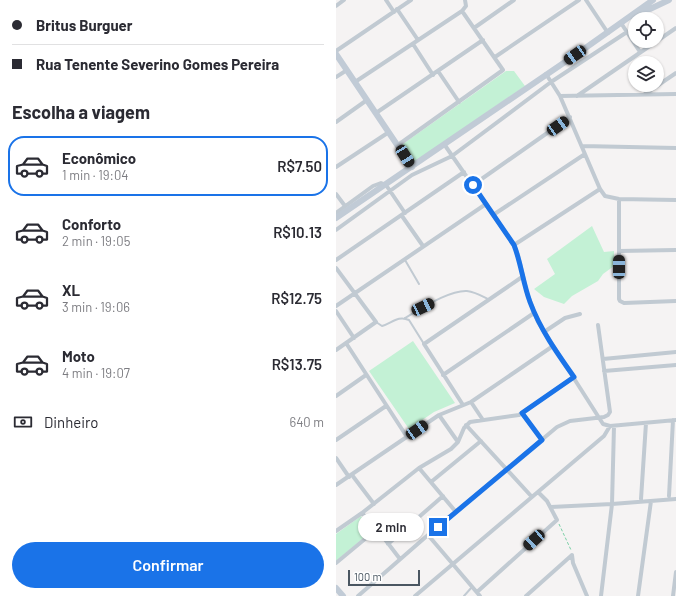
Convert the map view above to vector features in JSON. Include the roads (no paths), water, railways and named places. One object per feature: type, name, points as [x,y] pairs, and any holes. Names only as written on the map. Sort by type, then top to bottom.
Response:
[{"type":"main road","points":[[636,12],[652,0]]},
{"type":"main road","points":[[640,12],[669,0]]},
{"type":"main road","points":[[336,218],[345,209],[386,185],[628,18]]},
{"type":"main road","points":[[336,54],[412,167]]},
{"type":"main road","points":[[336,588],[340,595]]},
{"type":"street","points":[[336,6],[344,0]]},
{"type":"street","points":[[386,0],[396,10],[418,40]]},
{"type":"street","points":[[336,50],[411,0]]},
{"type":"street","points":[[355,82],[462,11],[466,6],[465,0]]},
{"type":"street","points":[[474,28],[514,0]]},
{"type":"street","points":[[495,57],[579,0]]},
{"type":"street","points":[[586,0],[608,33]]},
{"type":"street","points":[[398,145],[503,70],[462,11]]},
{"type":"street","points":[[621,23],[640,52]]},
{"type":"street","points":[[664,36],[676,28]]},
{"type":"street","points":[[336,230],[412,175],[452,156],[551,82],[627,32]]},
{"type":"street","points":[[376,113],[483,40]]},
{"type":"street","points":[[413,44],[433,75]]},
{"type":"street","points":[[576,96],[646,48]]},
{"type":"street","points":[[584,49],[589,57]]},
{"type":"street","points":[[336,78],[347,70]]},
{"type":"street","points":[[438,71],[459,102]]},
{"type":"street","points":[[546,74],[560,96],[600,189],[605,196],[619,199],[676,200]]},
{"type":"street","points":[[644,95],[676,74]]},
{"type":"street","points":[[560,96],[676,94]]},
{"type":"street","points":[[336,122],[367,100]]},
{"type":"street","points":[[473,185],[570,117]]},
{"type":"street","points":[[336,167],[389,132]]},
{"type":"street","points":[[444,144],[514,245],[518,255],[522,277],[534,313],[544,332],[603,424],[612,426],[674,420],[669,496]]},
{"type":"street","points":[[582,146],[676,148]]},
{"type":"street","points":[[493,215],[585,154]]},
{"type":"street","points":[[336,260],[464,172]]},
{"type":"street","points":[[386,185],[423,246]]},
{"type":"street","points":[[514,245],[600,189]]},
{"type":"street","points":[[336,194],[350,220]]},
{"type":"street","points":[[619,199],[620,301],[676,300]]},
{"type":"street","points":[[336,306],[486,204]]},
{"type":"street","points":[[336,213],[345,209]]},
{"type":"street","points":[[619,251],[676,250]]},
{"type":"street","points":[[336,269],[356,293],[376,322],[336,350]]},
{"type":"street","points":[[463,405],[424,344],[522,277]]},
{"type":"street","points":[[336,311],[354,338]]},
{"type":"street","points":[[443,375],[534,313]]},
{"type":"street","points":[[544,332],[565,318],[580,314]]},
{"type":"street","points":[[358,596],[428,535],[563,424],[570,421],[607,416],[610,412],[598,325]]},
{"type":"street","points":[[346,343],[406,437]]},
{"type":"street","points":[[336,485],[439,415],[471,402],[553,346]]},
{"type":"street","points":[[603,359],[676,352]]},
{"type":"street","points":[[604,371],[676,365]]},
{"type":"street","points":[[336,396],[366,375]]},
{"type":"street","points":[[336,531],[374,504],[419,468],[444,454],[458,442],[466,425],[475,421],[515,416],[522,413],[574,377]]},
{"type":"street","points":[[471,402],[483,420]]},
{"type":"street","points":[[336,440],[386,406]]},
{"type":"street","points":[[522,413],[542,440]]},
{"type":"street","points":[[439,415],[458,442]]},
{"type":"street","points":[[641,499],[646,423]]},
{"type":"street","points":[[466,425],[532,497]]},
{"type":"street","points":[[415,596],[604,436],[612,426]]},
{"type":"street","points":[[601,596],[612,504],[612,426]]},
{"type":"street","points":[[431,482],[481,441]]},
{"type":"street","points":[[336,458],[374,504]]},
{"type":"street","points":[[419,468],[456,512]]},
{"type":"street","points":[[476,592],[557,520],[551,507],[538,492]]},
{"type":"street","points":[[388,544],[443,496]]},
{"type":"street","points":[[551,507],[676,499]]},
{"type":"street","points":[[638,596],[651,501]]},
{"type":"street","points":[[362,513],[377,529],[400,559]]},
{"type":"street","points":[[336,563],[377,529]]},
{"type":"street","points":[[428,535],[480,596]]},
{"type":"street","points":[[526,596],[572,555],[573,563],[586,594],[581,596]]},
{"type":"street","points":[[673,596],[676,572]]},
{"type":"lane","points":[[404,260],[419,284]]},
{"type":"lane","points":[[376,322],[382,326],[397,319],[405,318],[423,307],[459,292],[468,291],[489,300]]},
{"type":"lane","points":[[405,318],[408,320],[424,344]]},
{"type":"lane","points":[[464,596],[472,587]]}]
